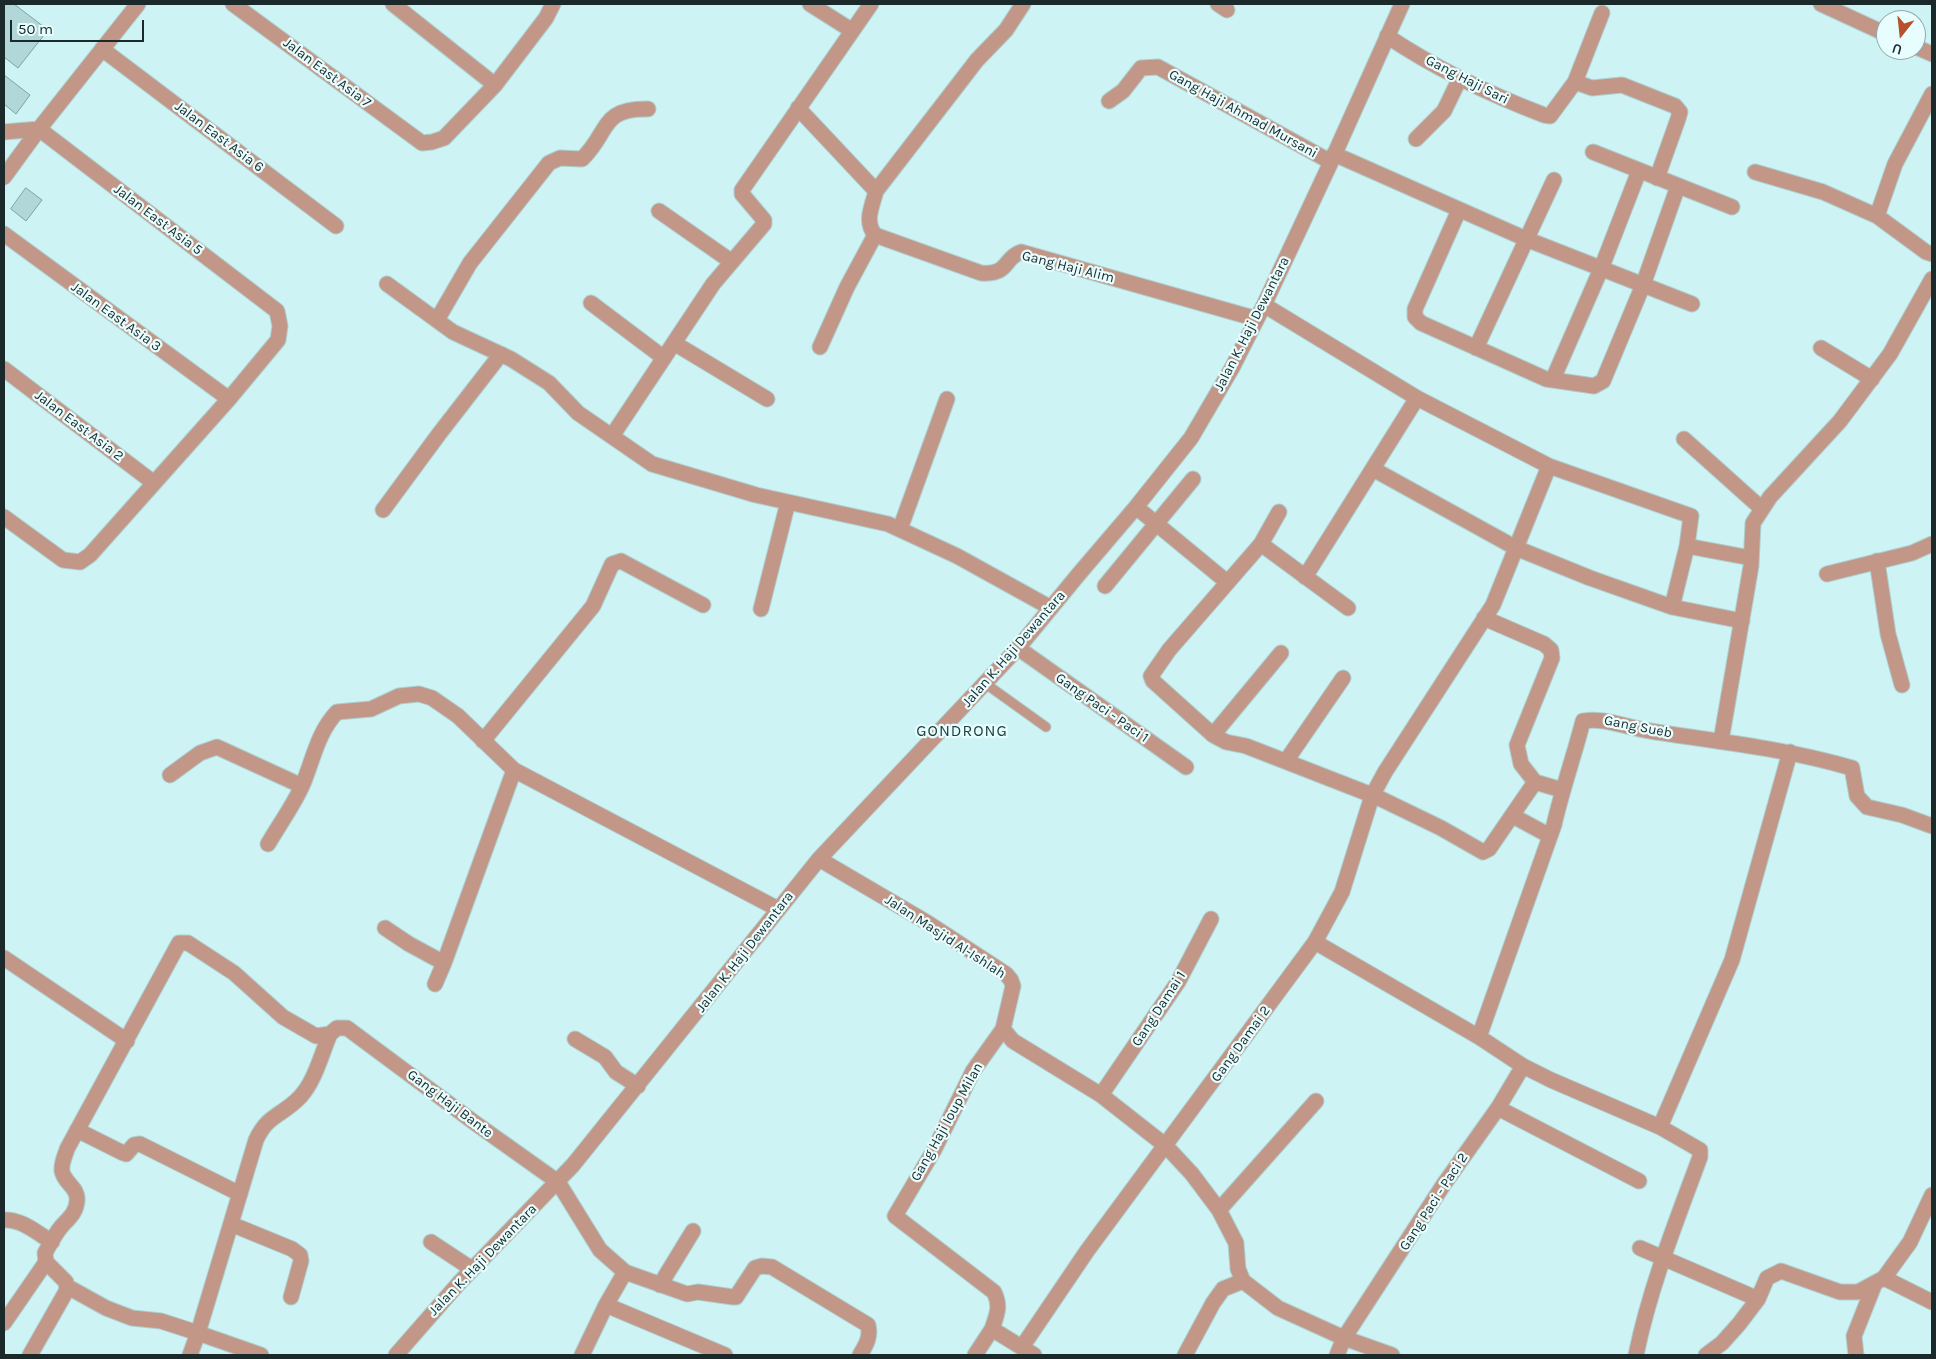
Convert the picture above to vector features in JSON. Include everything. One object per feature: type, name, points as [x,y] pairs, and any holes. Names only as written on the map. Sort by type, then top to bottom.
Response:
[{"type":"street","points":[[4,177],[39,129],[138,4]]},
{"type":"street","name":"Jalan East Asia 7","points":[[233,4],[422,143],[444,138],[494,85]]},
{"type":"street","points":[[394,4],[494,85],[546,18],[553,4]]},
{"type":"street","points":[[810,4],[851,30]]},
{"type":"street","points":[[612,436],[713,284],[764,224],[764,220],[742,194],[742,190],[870,4]]},
{"type":"street","points":[[820,347],[847,287],[875,235],[869,226],[869,220],[876,191],[977,60],[1006,30],[1023,4]]},
{"type":"street","points":[[1821,4],[1876,29]]},
{"type":"street","name":"Jalan K. Haji Dewantara","points":[[396,1355],[472,1269],[558,1182],[638,1086],[819,859],[1018,648],[1191,438],[1232,368],[1260,312],[1333,158],[1387,36],[1396,6]]},
{"type":"street","points":[[1602,14],[1575,82],[1592,88],[1622,85],[1675,106],[1680,112],[1657,178]]},
{"type":"street","name":"Gang Haji Sari","points":[[1387,36],[1405,48],[1491,95],[1544,115],[1550,116],[1575,82]]},
{"type":"street","name":"Jalan East Asia 6","points":[[102,48],[336,226]]},
{"type":"street","name":"Gang Haji Ahmad Mursani","points":[[1109,100],[1123,91],[1141,68],[1158,67],[1333,158],[1601,269],[1692,304]]},
{"type":"street","points":[[1416,139],[1444,111],[1460,78]]},
{"type":"street","points":[[1877,216],[1895,164],[1932,94]]},
{"type":"street","points":[[437,320],[470,263],[549,163],[560,158],[582,159],[612,117],[621,111],[634,108],[648,109]]},
{"type":"street","points":[[798,108],[876,191]]},
{"type":"street","points":[[7,128],[39,129]]},
{"type":"street","name":"Jalan East Asia 5","points":[[39,129],[277,311],[280,326],[278,340],[229,399]]},
{"type":"street","points":[[1594,152],[1732,207]]},
{"type":"street","points":[[1553,379],[1601,269],[1639,170]]},
{"type":"street","points":[[1755,172],[1823,192],[1877,216],[1926,252],[1932,254]]},
{"type":"street","points":[[1476,348],[1554,180]]},
{"type":"street","points":[[1459,210],[1415,309],[1415,317],[1421,323],[1546,379],[1594,386],[1603,381],[1643,285],[1678,186]]},
{"type":"street","points":[[659,211],[732,262]]},
{"type":"street","name":"Jalan East Asia 3","points":[[4,234],[229,399]]},
{"type":"street","name":"Gang Haji Alim","points":[[875,235],[981,273],[993,274],[1006,267],[1016,254],[1021,252],[1260,312]]},
{"type":"street","points":[[1721,741],[1742,621],[1751,558],[1753,522],[1761,508],[1840,421],[1872,379],[1890,354],[1932,279]]},
{"type":"street","points":[[387,284],[453,332],[502,354],[549,383],[578,413],[652,464],[756,495],[888,524],[957,556],[1051,608]]},
{"type":"street","points":[[591,303],[664,358]]},
{"type":"street","points":[[1260,312],[1417,398],[1549,466],[1689,514],[1691,519],[1687,546],[1672,608]]},
{"type":"street","points":[[674,344],[767,399]]},
{"type":"street","points":[[1820,348],[1872,379]]},
{"type":"street","points":[[383,510],[438,434],[502,354]]},
{"type":"street","name":"Jalan East Asia 2","points":[[4,369],[154,484]]},
{"type":"street","points":[[1306,576],[1417,398]]},
{"type":"street","points":[[4,517],[64,560],[80,562],[90,555],[229,399]]},
{"type":"street","points":[[900,530],[947,399]]},
{"type":"street","points":[[1684,439],[1705,460],[1761,508]]},
{"type":"street","name":"Gang Damai 2","points":[[1022,1346],[1087,1251],[1315,942],[1342,892],[1372,796],[1493,606],[1549,466]]},
{"type":"street","points":[[1373,469],[1516,548],[1672,608],[1742,621]]},
{"type":"street","points":[[1105,586],[1193,479]]},
{"type":"street","points":[[761,609],[788,502]]},
{"type":"street","points":[[1136,507],[1227,582]]},
{"type":"street","points":[[1279,512],[1261,544],[1169,650],[1152,676],[1153,682],[1212,735],[1226,742],[1246,746],[1286,761],[1372,796],[1441,828],[1483,852],[1489,849],[1535,782]]},
{"type":"street","points":[[1261,544],[1348,608]]},
{"type":"street","points":[[1827,574],[1912,553],[1932,544]]},
{"type":"street","points":[[1687,546],[1751,558]]},
{"type":"street","points":[[483,741],[593,606],[612,564],[621,560],[703,604]]},
{"type":"street","points":[[1877,561],[1888,634],[1902,685]]},
{"type":"street","points":[[1484,618],[1544,644],[1551,650],[1552,658],[1517,745],[1521,764],[1535,782],[1562,790]]},
{"type":"street","name":"Gang Paci - Paci 1","points":[[1018,648],[1186,768]]},
{"type":"street","points":[[1212,735],[1281,652]]},
{"type":"street","points":[[1286,761],[1343,678]]},
{"type":"street","points":[[268,844],[302,786],[314,750],[330,719],[337,712],[371,709],[399,696],[419,694],[432,698],[458,716],[514,770],[778,909]]},
{"type":"street","name":"Gang Sueb","points":[[1479,1037],[1550,836],[1583,721],[1595,719],[1648,731],[1790,752],[1852,768],[1857,796],[1867,807],[1902,815],[1932,826]]},
{"type":"street","points":[[170,775],[200,753],[217,746],[302,786]]},
{"type":"street","points":[[1660,1127],[1732,960],[1790,752]]},
{"type":"street","points":[[435,984],[514,770]]},
{"type":"street","points":[[1513,816],[1550,836]]},
{"type":"street","name":"Jalan Masjid Al-Ishlah","points":[[819,859],[928,923],[1006,974],[1013,986],[1003,1029]]},
{"type":"street","name":"Gang Damai 1","points":[[1101,1095],[1178,982],[1211,920]]},
{"type":"street","points":[[385,928],[409,944],[444,963]]},
{"type":"street","points":[[261,1355],[161,1321],[132,1318],[106,1308],[68,1287],[66,1282],[46,1262],[45,1253],[61,1227],[73,1216],[77,1200],[76,1191],[62,1173],[62,1164],[67,1149],[179,944],[183,942],[188,943],[234,973],[283,1017],[316,1036],[335,1030]]},
{"type":"street","points":[[1315,942],[1479,1037],[1523,1066],[1660,1127],[1700,1150],[1700,1157],[1663,1257],[1636,1355]]},
{"type":"street","points":[[4,958],[127,1041]]},
{"type":"street","name":"Gang Haji Bante","points":[[335,1030],[346,1028],[558,1182]]},
{"type":"street","points":[[1003,1029],[1007,1036],[1023,1048],[1101,1095],[1166,1146],[1192,1174],[1219,1210],[1236,1243],[1238,1269],[1243,1281],[1278,1308],[1344,1338],[1392,1355]]},
{"type":"street","name":"Gang Haji Ioup Milan","points":[[992,1328],[998,1310],[998,1302],[994,1292],[895,1216],[934,1150],[973,1071],[1003,1029]]},
{"type":"street","points":[[190,1355],[256,1140],[269,1119],[298,1099],[305,1091],[335,1030]]},
{"type":"street","points":[[575,1039],[605,1057],[616,1072],[638,1086]]},
{"type":"street","name":"Gang Paci - Paci 2","points":[[1337,1355],[1344,1338],[1444,1184],[1498,1108],[1523,1066]]},
{"type":"street","points":[[1219,1210],[1316,1101]]},
{"type":"street","points":[[1498,1108],[1638,1181]]},
{"type":"street","points":[[78,1130],[126,1154],[136,1144],[140,1144],[240,1194]]},
{"type":"street","points":[[558,1182],[600,1250],[625,1272],[687,1294],[698,1292],[733,1297],[736,1296],[755,1268],[762,1266],[772,1267],[868,1325],[870,1332],[868,1342],[860,1355]]},
{"type":"street","points":[[1856,1355],[1854,1336],[1879,1281],[1910,1242],[1932,1195]]},
{"type":"street","points":[[4,1220],[22,1223],[52,1242]]},
{"type":"street","points":[[231,1224],[292,1249],[300,1255],[301,1261],[291,1297]]},
{"type":"street","points":[[660,1285],[693,1231]]},
{"type":"street","points":[[431,1242],[472,1269]]},
{"type":"street","points":[[1640,1248],[1758,1298]]},
{"type":"street","points":[[4,1323],[46,1262]]},
{"type":"street","points":[[1706,1355],[1722,1343],[1740,1324],[1758,1298],[1768,1278],[1781,1271],[1840,1292],[1858,1292],[1879,1281],[1932,1302]]},
{"type":"street","points":[[582,1355],[606,1305],[625,1272]]},
{"type":"street","points":[[1185,1355],[1213,1303],[1224,1290],[1243,1281]]},
{"type":"street","points":[[30,1355],[68,1287]]},
{"type":"street","points":[[606,1305],[725,1355]]},
{"type":"street","points":[[975,1355],[992,1328],[1034,1355]]},
{"type":"lane","points":[[986,684],[1046,727]]},
{"type":"building","points":[[4,4],[14,4],[48,30],[18,68],[4,57]]},
{"type":"building","points":[[4,75],[30,95],[16,114],[4,104]]},
{"type":"building","points":[[26,188],[42,200],[26,221],[11,209]]},
{"type":"district","name":"GONDRONG","points":[[962,731]]}]
